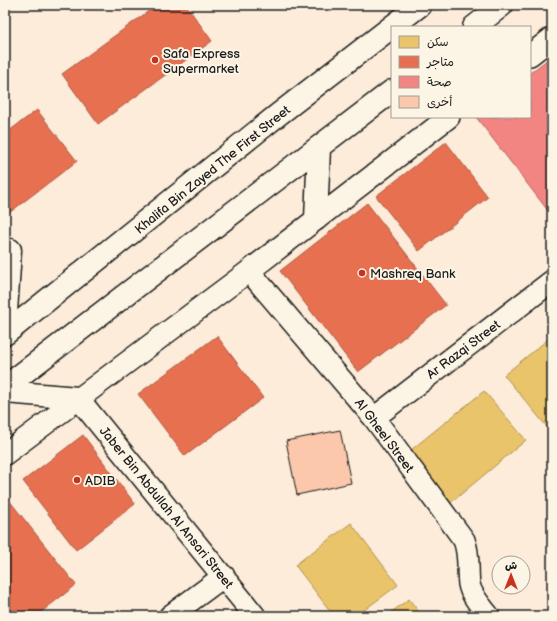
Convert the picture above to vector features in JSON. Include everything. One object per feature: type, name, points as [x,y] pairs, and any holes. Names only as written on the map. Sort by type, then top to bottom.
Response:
[{"type":"main road","name":"Khalifa Bin Zayed The First Street","points":[[393,26],[420,5]]},
{"type":"main road","points":[[475,26],[502,5]]},
{"type":"main road","name":"Khalifa Bin Zayed The First Street","points":[[5,334],[279,114],[391,27]]},
{"type":"main road","points":[[5,387],[391,92]]},
{"type":"main road","points":[[316,220],[319,148]]},
{"type":"main road","points":[[5,328],[10,250]]},
{"type":"main road","points":[[5,392],[78,398]]},
{"type":"street","points":[[531,54],[552,38]]},
{"type":"street","points":[[5,454],[249,271],[449,118]]},
{"type":"street","name":"Al Gheel Street","points":[[249,271],[374,418],[464,540],[469,558],[469,585],[473,594],[489,616]]},
{"type":"street","name":"Ar Razqi Street","points":[[374,418],[552,281]]},
{"type":"street","name":"Jaber Bin Abdullah Al Ansari Street","points":[[78,398],[255,616]]},
{"type":"street","points":[[170,616],[224,576]]},
{"type":"building: سكن","points":[[552,336],[552,433],[504,375]]},
{"type":"building: سكن","points":[[484,391],[526,440],[448,505],[406,454]]},
{"type":"building: سكن","points":[[351,523],[398,585],[356,616],[334,616],[295,565]]},
{"type":"building: سكن","points":[[409,599],[422,616],[386,616]]},
{"type":"building: متاجر","points":[[157,5],[186,5],[212,41],[98,124],[62,74]]},
{"type":"building: متاجر","points":[[37,110],[77,161],[5,216],[5,134]]},
{"type":"building: متاجر","points":[[446,142],[488,197],[419,251],[376,196]]},
{"type":"building: متاجر","points":[[367,203],[446,305],[358,372],[280,271]]},
{"type":"building: متاجر","points":[[217,336],[263,398],[185,456],[138,394]]},
{"type":"building: متاجر","points":[[83,435],[135,504],[76,550],[23,481]]},
{"type":"building: متاجر","points":[[5,495],[76,585],[36,616],[5,616]]},
{"type":"building: صحة","points":[[552,56],[552,216],[477,118],[531,118],[531,72]]},
{"type":"building: أخرى","points":[[340,430],[351,483],[297,495],[286,441]]},
{"type":"place","name":"Safa Express Supermarket","points":[[155,60]]},
{"type":"place","name":"Mashreq Bank","points":[[362,273]]},
{"type":"place","name":"ADIB","points":[[77,480]]}]
